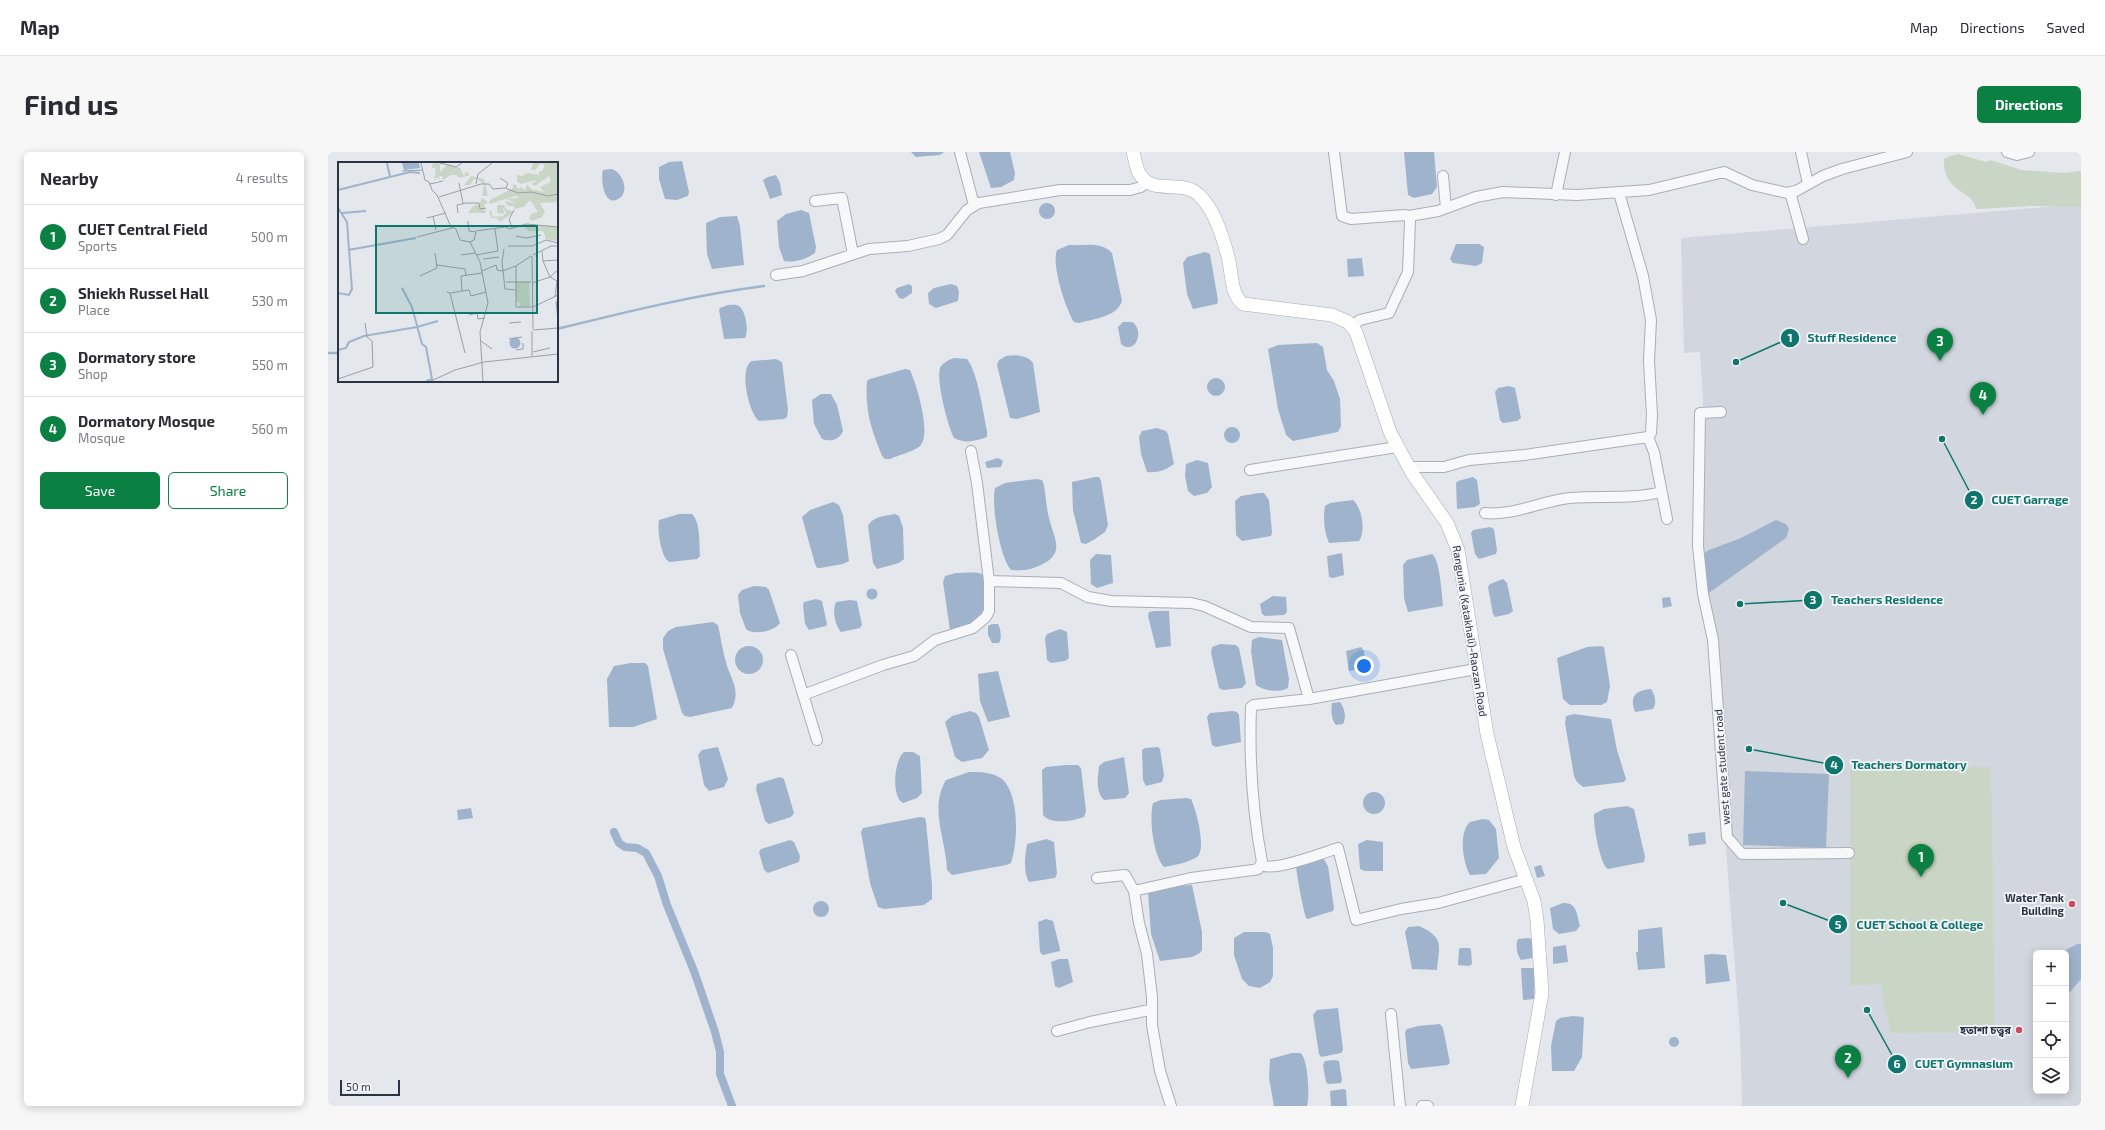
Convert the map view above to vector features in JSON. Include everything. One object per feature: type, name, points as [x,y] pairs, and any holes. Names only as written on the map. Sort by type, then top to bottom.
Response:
[{"type":"main road","points":[[1133,152],[1139,172],[1147,182]]},
{"type":"main road","name":"Rangunia (Katakhali)-Raozan Road","points":[[1147,182],[1163,187],[1187,187],[1199,195],[1205,202],[1224,244],[1236,297],[1243,304],[1332,315],[1343,318],[1352,326],[1360,338],[1377,395],[1397,447],[1408,467],[1441,513],[1453,534],[1458,550],[1476,669],[1495,768],[1514,847],[1534,901],[1537,920],[1542,993],[1522,1106]]},
{"type":"street","points":[[960,152],[974,205]]},
{"type":"street","points":[[1334,152],[1342,216],[1351,219],[1409,216],[1446,208],[1476,198],[1503,192],[1556,195],[1618,193],[1649,190],[1724,172],[1752,185],[1773,191],[1790,192],[1842,169],[1907,152]]},
{"type":"street","points":[[1556,195],[1565,152]]},
{"type":"street","points":[[1801,152],[1808,184]]},
{"type":"street","points":[[2007,152],[2017,155],[2029,152]]},
{"type":"street","points":[[1443,176],[1446,208]]},
{"type":"street","points":[[776,276],[803,271],[869,249],[908,246],[939,239],[947,235],[959,218],[974,205],[1060,190],[1130,190],[1141,187],[1147,182]]},
{"type":"street","points":[[1790,192],[1803,239]]},
{"type":"street","points":[[1618,193],[1643,276],[1651,320],[1649,361],[1652,415],[1651,433],[1648,437]]},
{"type":"street","points":[[815,201],[842,198],[853,254]]},
{"type":"street","points":[[1352,326],[1360,320],[1389,313],[1408,272],[1409,216]]},
{"type":"street","name":"west gate student road","points":[[1722,412],[1700,413],[1698,546],[1703,594],[1713,640],[1727,837],[1742,854],[1849,853]]},
{"type":"street","points":[[1408,467],[1444,467],[1469,460],[1524,455],[1648,437]]},
{"type":"street","points":[[1648,437],[1654,452],[1667,519]]},
{"type":"street","points":[[1250,470],[1397,447]]},
{"type":"street","points":[[803,695],[883,665],[914,656],[943,636],[973,628],[982,622],[989,611],[989,582],[971,452]]},
{"type":"street","points":[[1485,513],[1506,513],[1569,498],[1644,496],[1662,492]]},
{"type":"street","points":[[989,582],[1061,583],[1088,597],[1111,601],[1191,603],[1204,606],[1252,627],[1289,628],[1309,699]]},
{"type":"street","points":[[791,655],[817,740]]},
{"type":"street","points":[[1261,865],[1262,862],[1252,800],[1250,743],[1251,707],[1309,699],[1476,669]]},
{"type":"street","points":[[1261,865],[1265,868],[1291,864],[1338,848],[1356,920],[1401,909],[1438,904],[1526,879]]},
{"type":"street","points":[[1134,890],[1191,878],[1253,870],[1261,865]]},
{"type":"street","points":[[1097,878],[1125,875],[1134,890],[1148,960],[1152,997],[1150,1010],[1160,1071],[1171,1106]]},
{"type":"street","points":[[1057,1031],[1090,1022],[1150,1010]]},
{"type":"street","points":[[1391,1014],[1400,1106]]},
{"type":"street","points":[[1422,1106],[1428,1106]]},
{"type":"shaded area","points":[[2081,204],[2081,1106],[1742,1106],[1740,1032],[1711,651],[1694,563],[1703,401],[1700,352],[1684,353],[1681,238]]},
{"type":"green space","points":[[1958,154],[1986,162],[1991,160],[2021,170],[2062,173],[2081,171],[2081,207],[2033,206],[1976,209],[1970,198],[1953,185],[1945,170],[1944,159]]},
{"type":"green space","points":[[1991,767],[1995,1032],[1891,1033],[1880,984],[1850,986],[1850,770]]},
{"type":"water","points":[[911,152],[944,152],[940,155],[916,157]]},
{"type":"water","points":[[979,152],[1010,152],[1015,173],[1014,180],[1001,187],[991,188]]},
{"type":"water","points":[[1404,152],[1434,152],[1437,187],[1432,194],[1414,198],[1408,195]]},
{"type":"water","points":[[682,161],[689,192],[688,196],[677,200],[665,199],[659,179],[659,167],[669,162]]},
{"type":"water","points":[[612,169],[619,174],[624,185],[624,192],[622,196],[616,200],[611,200],[608,198],[602,181],[603,170]]},
{"type":"water","points":[[776,175],[780,183],[782,195],[770,199],[763,180]]},
{"type":"water","points":[[1047,203],[1053,205],[1055,211],[1053,217],[1047,219],[1041,217],[1039,211],[1041,205]]},
{"type":"water","points":[[801,210],[809,213],[816,247],[815,253],[800,260],[784,261],[779,247],[777,221],[786,214]]},
{"type":"water","points":[[737,216],[740,226],[744,265],[712,269],[707,254],[706,223],[720,217]]},
{"type":"water","points":[[1456,244],[1479,244],[1484,247],[1482,263],[1476,266],[1453,263],[1450,259]]},
{"type":"water","points":[[1069,245],[1098,245],[1108,249],[1112,253],[1122,301],[1115,311],[1104,316],[1079,323],[1074,322],[1060,287],[1056,266],[1057,250]]},
{"type":"water","points":[[1205,252],[1210,254],[1218,300],[1217,304],[1193,309],[1187,294],[1183,263],[1187,257]]},
{"type":"water","points":[[1362,258],[1364,276],[1348,277],[1347,259]]},
{"type":"water","points":[[909,284],[912,286],[912,293],[903,299],[899,298],[895,291],[897,288]]},
{"type":"water","points":[[951,284],[957,286],[959,292],[958,301],[936,308],[929,304],[928,293],[934,288]]},
{"type":"water","points":[[728,305],[737,305],[742,310],[747,327],[745,338],[724,339],[719,310],[720,308]]},
{"type":"water","points":[[1123,322],[1132,322],[1138,330],[1137,340],[1131,347],[1126,347],[1121,344],[1118,327]]},
{"type":"water","points":[[1317,343],[1323,347],[1327,370],[1334,381],[1340,399],[1341,426],[1338,432],[1293,441],[1286,435],[1278,409],[1268,349],[1278,345]]},
{"type":"water","points":[[1017,355],[1028,358],[1033,363],[1040,412],[1017,419],[1010,418],[997,365],[999,360],[1006,356]]},
{"type":"water","points":[[955,358],[967,359],[971,365],[977,383],[987,437],[975,441],[962,441],[954,438],[943,404],[939,374],[940,368],[942,364]]},
{"type":"water","points":[[776,359],[782,362],[788,410],[787,417],[784,419],[759,421],[755,417],[746,391],[746,372],[748,365],[752,361]]},
{"type":"water","points":[[905,369],[910,370],[922,409],[924,421],[923,441],[916,449],[890,459],[885,459],[882,456],[870,420],[867,402],[867,381]]},
{"type":"water","points":[[1212,378],[1220,378],[1225,383],[1223,394],[1220,396],[1212,396],[1207,391],[1207,383]]},
{"type":"water","points":[[1509,386],[1515,388],[1521,418],[1517,421],[1503,423],[1500,420],[1495,392],[1498,388]]},
{"type":"water","points":[[821,394],[831,394],[837,405],[843,431],[834,440],[822,439],[814,424],[812,400]]},
{"type":"water","points":[[1229,427],[1235,427],[1240,432],[1238,441],[1235,443],[1229,443],[1224,438],[1224,432]]},
{"type":"water","points":[[1157,428],[1166,431],[1168,434],[1174,464],[1162,471],[1147,472],[1141,454],[1139,437],[1142,431]]},
{"type":"water","points":[[998,458],[1003,461],[1001,467],[987,468],[985,462]]},
{"type":"water","points":[[1197,460],[1208,463],[1212,487],[1207,493],[1194,496],[1188,491],[1185,476],[1186,464]]},
{"type":"water","points":[[1099,477],[1101,481],[1108,525],[1105,532],[1086,544],[1081,543],[1073,510],[1072,482]]},
{"type":"water","points":[[1473,477],[1477,480],[1480,504],[1475,507],[1457,509],[1456,483],[1458,481]]},
{"type":"water","points":[[1036,479],[1042,480],[1044,485],[1048,514],[1055,539],[1056,550],[1054,556],[1041,565],[1026,570],[1011,570],[1003,555],[997,531],[994,506],[995,488],[1005,483]]},
{"type":"water","points":[[1264,493],[1269,500],[1272,532],[1271,536],[1242,541],[1236,535],[1235,501],[1241,496]]},
{"type":"water","points":[[1353,500],[1359,508],[1363,526],[1359,541],[1329,543],[1324,525],[1325,506],[1330,503]]},
{"type":"water","points":[[833,502],[839,505],[843,515],[849,561],[843,564],[817,568],[802,517],[810,510]]},
{"type":"water","points":[[679,514],[692,514],[695,518],[698,528],[700,556],[697,559],[670,562],[667,560],[662,550],[659,536],[659,520]]},
{"type":"water","points":[[895,514],[899,516],[903,528],[904,559],[899,563],[877,569],[873,563],[868,526],[876,518]]},
{"type":"water","points":[[1776,520],[1786,524],[1789,529],[1786,538],[1706,595],[1703,554],[1709,550],[1741,538]]},
{"type":"water","points":[[1490,527],[1494,529],[1497,550],[1496,554],[1479,559],[1475,554],[1471,533],[1473,530]]},
{"type":"water","points":[[1342,553],[1344,575],[1333,578],[1329,577],[1327,556]]},
{"type":"water","points":[[1096,554],[1111,555],[1113,583],[1097,588],[1091,584],[1090,560]]},
{"type":"water","points":[[1432,554],[1435,557],[1439,570],[1443,606],[1408,612],[1404,598],[1403,565],[1407,560]]},
{"type":"water","points":[[956,573],[979,573],[983,575],[986,584],[985,611],[970,625],[950,630],[943,582],[945,576]]},
{"type":"water","points":[[1503,579],[1507,583],[1513,611],[1509,614],[1495,617],[1493,614],[1488,587],[1490,584]]},
{"type":"water","points":[[754,586],[766,587],[769,590],[780,623],[774,628],[764,632],[754,632],[746,629],[740,613],[738,595],[742,590]]},
{"type":"water","points":[[870,589],[874,589],[876,590],[876,598],[870,599],[867,596],[867,592]]},
{"type":"water","points":[[1273,596],[1286,597],[1287,612],[1284,615],[1265,616],[1262,614],[1260,604]]},
{"type":"water","points":[[1670,597],[1672,606],[1663,608],[1662,598]]},
{"type":"water","points":[[816,599],[822,601],[827,624],[826,626],[809,630],[805,624],[803,605],[804,602]]},
{"type":"water","points":[[850,600],[857,601],[862,625],[860,628],[841,632],[836,622],[834,613],[835,605],[836,602]]},
{"type":"water","points":[[1169,611],[1171,646],[1156,648],[1148,616],[1149,612]]},
{"type":"water","points":[[713,622],[718,625],[727,666],[735,687],[736,692],[734,702],[732,708],[690,717],[685,716],[682,713],[663,649],[663,638],[668,631],[676,627]]},
{"type":"water","points":[[998,624],[999,626],[1001,636],[999,643],[992,643],[988,635],[988,626]]},
{"type":"water","points":[[1060,629],[1067,632],[1069,658],[1065,661],[1051,663],[1047,660],[1045,638],[1047,634]]},
{"type":"water","points":[[1259,637],[1282,640],[1289,679],[1288,688],[1284,690],[1272,691],[1263,689],[1256,685],[1251,651],[1252,640]]},
{"type":"water","points":[[1220,644],[1236,645],[1239,648],[1246,683],[1242,688],[1223,690],[1219,688],[1211,653],[1212,647]]},
{"type":"water","points":[[749,646],[755,647],[759,650],[762,654],[762,666],[759,670],[755,673],[749,674],[743,673],[739,670],[736,666],[735,660],[736,654],[739,650],[743,647]]},
{"type":"water","points":[[1361,647],[1364,651],[1365,668],[1349,671],[1346,651]]},
{"type":"water","points":[[1587,647],[1604,647],[1610,686],[1607,702],[1601,705],[1570,705],[1563,699],[1557,658]]},
{"type":"water","points":[[631,663],[645,663],[648,666],[657,719],[633,727],[609,727],[607,679],[614,666]]},
{"type":"water","points":[[998,671],[1010,717],[988,722],[980,701],[978,674]]},
{"type":"water","points":[[1651,689],[1655,699],[1653,709],[1635,712],[1633,698],[1635,695],[1638,692]]},
{"type":"water","points":[[1340,702],[1344,709],[1345,718],[1343,724],[1336,725],[1333,720],[1332,703]]},
{"type":"water","points":[[970,711],[976,713],[979,717],[989,750],[982,758],[962,762],[955,757],[945,722],[952,716]]},
{"type":"water","points":[[1237,712],[1239,715],[1241,742],[1216,747],[1212,745],[1207,717],[1210,713]]},
{"type":"water","points":[[1574,714],[1611,719],[1617,750],[1626,779],[1624,782],[1583,787],[1577,782],[1574,776],[1565,723],[1566,716]]},
{"type":"water","points":[[718,747],[728,779],[724,787],[709,791],[704,785],[698,755],[702,750]]},
{"type":"water","points":[[1158,747],[1160,749],[1164,775],[1162,782],[1146,786],[1143,780],[1142,750],[1145,748]]},
{"type":"water","points":[[904,752],[913,752],[920,756],[922,793],[917,798],[903,803],[897,794],[895,778],[898,762]]},
{"type":"water","points":[[1124,757],[1129,793],[1125,798],[1104,800],[1099,793],[1098,788],[1099,766],[1104,762]]},
{"type":"water","points":[[1078,765],[1081,768],[1086,811],[1084,817],[1068,821],[1051,820],[1043,815],[1042,770],[1046,767]]},
{"type":"water","points":[[1745,771],[1829,774],[1826,848],[1743,845]]},
{"type":"water","points":[[969,772],[982,772],[995,775],[1002,779],[1008,786],[1015,807],[1015,844],[1011,863],[952,875],[947,870],[940,824],[939,802],[941,791],[946,780]]},
{"type":"water","points":[[780,777],[784,779],[794,813],[791,817],[769,824],[765,821],[756,789],[757,784]]},
{"type":"water","points":[[1374,792],[1382,795],[1385,803],[1382,811],[1374,814],[1366,811],[1363,803],[1366,795]]},
{"type":"water","points":[[1191,799],[1198,820],[1201,838],[1200,853],[1197,857],[1189,861],[1164,867],[1157,854],[1153,836],[1151,818],[1153,803],[1161,800]]},
{"type":"water","points":[[1627,806],[1634,809],[1645,857],[1644,862],[1608,869],[1602,860],[1596,834],[1594,814],[1604,809]]},
{"type":"water","points":[[471,808],[473,818],[458,820],[457,810]]},
{"type":"water","points":[[920,817],[925,818],[926,822],[932,899],[924,905],[884,909],[878,907],[870,883],[861,832],[863,828]]},
{"type":"water","points":[[1483,819],[1489,820],[1496,829],[1499,858],[1486,874],[1470,875],[1467,870],[1464,856],[1464,833],[1470,822]]},
{"type":"water","points":[[1705,832],[1706,844],[1689,846],[1688,834]]},
{"type":"water","points":[[1047,839],[1054,842],[1057,874],[1055,878],[1029,882],[1025,868],[1027,844]]},
{"type":"water","points":[[790,840],[794,842],[800,856],[799,862],[768,873],[764,870],[759,852],[761,849]]},
{"type":"water","points":[[1367,840],[1383,842],[1383,871],[1365,871],[1360,869],[1358,844]]},
{"type":"water","points":[[1323,858],[1328,866],[1334,908],[1333,911],[1307,919],[1302,903],[1296,867]]},
{"type":"water","points":[[1541,865],[1545,876],[1537,878],[1534,867]]},
{"type":"water","points":[[1192,885],[1202,932],[1202,950],[1200,953],[1192,957],[1160,961],[1151,934],[1148,892],[1163,887]]},
{"type":"water","points":[[821,901],[828,906],[829,909],[824,916],[821,917],[814,912],[813,909],[818,902]]},
{"type":"water","points":[[1563,903],[1568,903],[1574,907],[1580,926],[1576,931],[1559,934],[1553,929],[1550,908]]},
{"type":"water","points":[[1046,919],[1053,921],[1060,951],[1043,955],[1040,952],[1038,922]]},
{"type":"water","points":[[1419,926],[1433,934],[1437,939],[1439,948],[1437,970],[1412,969],[1405,932],[1408,927]]},
{"type":"water","points":[[1662,927],[1665,968],[1638,970],[1636,952],[1638,952],[1638,930]]},
{"type":"water","points":[[1244,932],[1266,932],[1270,934],[1273,948],[1273,976],[1270,982],[1260,988],[1249,986],[1242,979],[1234,955],[1234,938]]},
{"type":"water","points":[[1518,939],[1532,939],[1532,958],[1521,960],[1518,955],[1517,941]]},
{"type":"water","points":[[2077,944],[2081,944],[2081,979],[2069,993],[2069,950],[2066,950]]},
{"type":"water","points":[[1566,945],[1568,962],[1553,964],[1553,947]]},
{"type":"water","points":[[1470,948],[1471,950],[1472,964],[1469,966],[1458,965],[1459,949]]},
{"type":"water","points":[[1704,955],[1726,955],[1730,981],[1706,984]]},
{"type":"water","points":[[1059,959],[1068,959],[1073,982],[1059,988],[1055,986],[1051,962]]},
{"type":"water","points":[[1521,968],[1535,968],[1534,999],[1523,1000]]},
{"type":"water","points":[[1338,1008],[1343,1050],[1341,1053],[1321,1057],[1319,1054],[1313,1015],[1317,1010]]},
{"type":"water","points":[[1573,1016],[1583,1017],[1584,1019],[1582,1057],[1574,1071],[1552,1071],[1551,1046],[1556,1021],[1560,1018]]},
{"type":"water","points":[[1440,1024],[1443,1028],[1450,1063],[1447,1065],[1411,1069],[1408,1063],[1405,1032],[1407,1029],[1418,1026]]},
{"type":"water","points":[[1672,1037],[1676,1037],[1678,1038],[1678,1046],[1672,1047],[1669,1044],[1669,1040]]},
{"type":"water","points":[[1292,1053],[1300,1053],[1305,1061],[1308,1086],[1307,1106],[1274,1106],[1269,1078],[1270,1059]]},
{"type":"water","points":[[1325,1061],[1339,1061],[1342,1080],[1341,1083],[1328,1084],[1326,1082],[1323,1065]]},
{"type":"water","points":[[1346,1090],[1347,1106],[1331,1106],[1330,1091]]},
{"type":"waterway","points":[[558,329],[686,299],[764,286]]},
{"type":"waterway","points":[[328,353],[338,353]]},
{"type":"waterway","points":[[614,832],[619,843],[625,847],[637,848],[646,853],[658,876],[667,905],[694,971],[715,1032],[720,1052],[720,1074],[732,1106]]},
{"type":"place","name":"Dormatory store","points":[[1940,361]]},
{"type":"place","name":"Stuff Residence","points":[[1736,362]]},
{"type":"place","name":"Dormatory Mosque","points":[[1983,415]]},
{"type":"place","name":"CUET Garrage","points":[[1942,439]]},
{"type":"place","name":"Teachers Residence","points":[[1740,604]]},
{"type":"place","name":"Teachers Dormatory","points":[[1749,749]]},
{"type":"place","name":"CUET Central Field","points":[[1921,877]]},
{"type":"place","name":"CUET School & College","points":[[1783,903]]},
{"type":"place","name":"Water Tank Building","points":[[2072,904]]},
{"type":"place","name":"CUET Gymnasium","points":[[1867,1010]]},
{"type":"place","name":"হতাশা চত্ত্বর","points":[[2019,1030]]},
{"type":"place","name":"Shiekh Russel Hall","points":[[1848,1078]]}]
